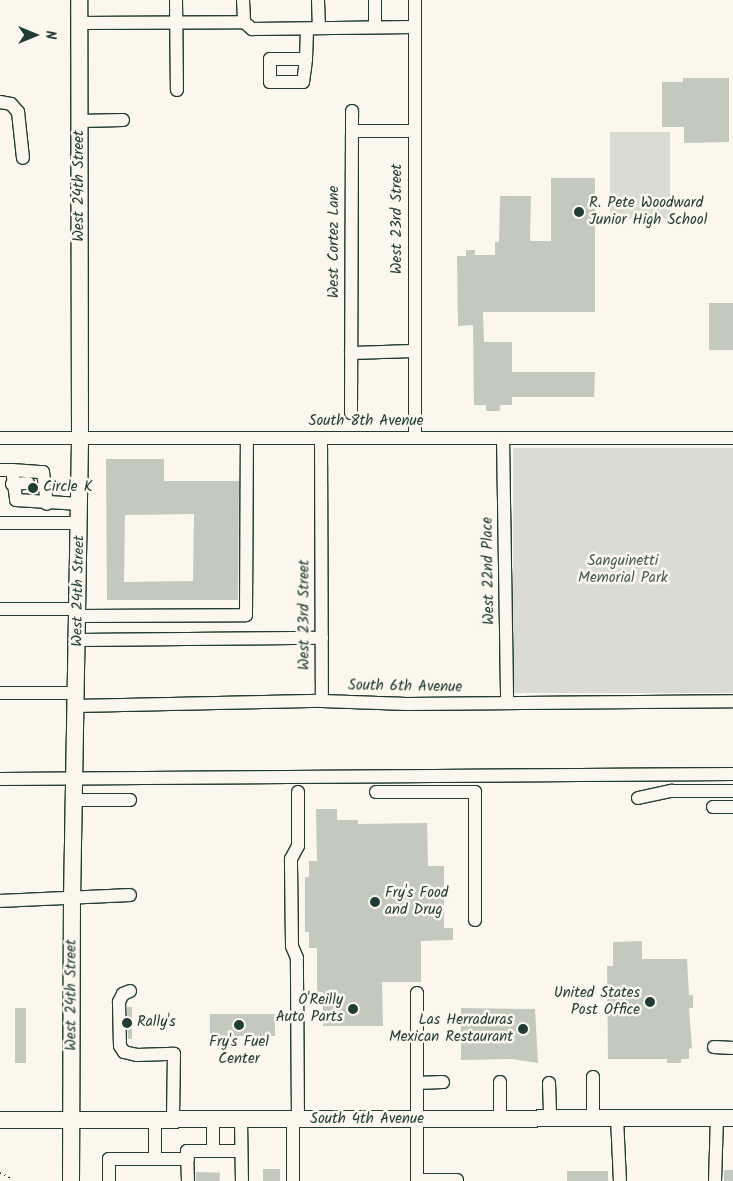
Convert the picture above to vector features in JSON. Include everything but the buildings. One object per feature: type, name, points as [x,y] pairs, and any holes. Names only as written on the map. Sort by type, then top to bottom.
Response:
[{"type":"main road","name":"West 24th Street","points":[[71,1181],[72,900],[80,523],[79,0]]},
{"type":"main road","name":"South 4th Avenue","points":[[0,1120],[725,1118]]},
{"type":"street","points":[[176,0],[177,90]]},
{"type":"street","points":[[243,0],[244,22]]},
{"type":"street","points":[[306,59],[318,0]]},
{"type":"street","points":[[375,0],[375,27]]},
{"type":"street","name":"West 23rd Street","points":[[415,0],[415,438]]},
{"type":"street","points":[[79,23],[244,22],[252,29],[414,27]]},
{"type":"street","points":[[0,102],[11,104],[18,112],[23,158]]},
{"type":"street","name":"West Cortez Lane","points":[[351,413],[352,111]]},
{"type":"street","points":[[80,122],[122,120]]},
{"type":"street","points":[[352,131],[414,131]]},
{"type":"street","points":[[351,353],[414,351]]},
{"type":"street","name":"South 8th Avenue","points":[[0,438],[733,438]]},
{"type":"street","points":[[0,610],[246,616],[246,438]]},
{"type":"street","name":"West 23rd Street","points":[[321,438],[322,702]]},
{"type":"street","name":"West 22nd Place","points":[[504,438],[507,703]]},
{"type":"street","points":[[37,484],[43,472],[38,470],[6,470],[16,500],[47,504],[80,504]]},
{"type":"street","points":[[12,484],[37,484]]},
{"type":"street","points":[[37,484],[47,504]]},
{"type":"street","points":[[0,523],[80,523]]},
{"type":"street","points":[[78,640],[322,638]]},
{"type":"street","name":"South 6th Avenue","points":[[0,694],[77,699],[322,702],[733,701]]},
{"type":"street","points":[[0,779],[733,774]]},
{"type":"street","points":[[638,798],[672,791],[733,791]]},
{"type":"street","points":[[293,1181],[297,958],[292,946],[291,859],[298,846],[298,792]]},
{"type":"street","points":[[376,792],[475,792],[475,920]]},
{"type":"street","points":[[74,800],[130,800]]},
{"type":"street","points":[[713,807],[733,807]]},
{"type":"street","points":[[0,901],[72,900],[130,895]]},
{"type":"street","points":[[130,991],[123,994],[119,1002],[120,1046],[124,1052],[174,1054],[173,1120]]},
{"type":"street","points":[[417,993],[417,1180],[457,1180]]},
{"type":"street","points":[[714,1047],[733,1048]]},
{"type":"street","points":[[593,1077],[593,1119]]},
{"type":"street","points":[[417,1083],[443,1082]]},
{"type":"street","points":[[500,1082],[500,1119]]},
{"type":"street","points":[[549,1082],[550,1119]]},
{"type":"street","points":[[617,1118],[620,1181]]},
{"type":"street","points":[[715,1181],[725,1118]]},
{"type":"street","points":[[155,1120],[155,1159]]},
{"type":"street","points":[[213,1120],[213,1151]]},
{"type":"street","points":[[242,1120],[242,1181]]},
{"type":"street","points":[[188,1181],[188,1151],[242,1151]]},
{"type":"street","points":[[109,1181],[109,1159],[188,1159]]},
{"type":"path","points":[[0,1173],[9,1178],[9,1181]]},
{"type":"green space","points":[[610,132],[670,132],[670,219],[610,219]]},
{"type":"green space","name":"Sanguinetti Memorial Park","points":[[513,448],[733,448],[733,693],[513,693]]},
{"type":"place","name":"R. Pete Woodward Junior High School","points":[[579,212]]},
{"type":"place","name":"Circle K","points":[[33,488]]},
{"type":"place","name":"Fry's Food and Drug","points":[[375,902]]},
{"type":"place","name":"United States Post Office","points":[[650,1002]]},
{"type":"place","name":"O'Reilly Auto Parts","points":[[353,1009]]},
{"type":"place","name":"Rally's","points":[[127,1023]]},
{"type":"place","name":"Fry's Fuel Center","points":[[239,1025]]},
{"type":"place","name":"Las Herraduras Mexican Restaurant","points":[[523,1029]]}]
